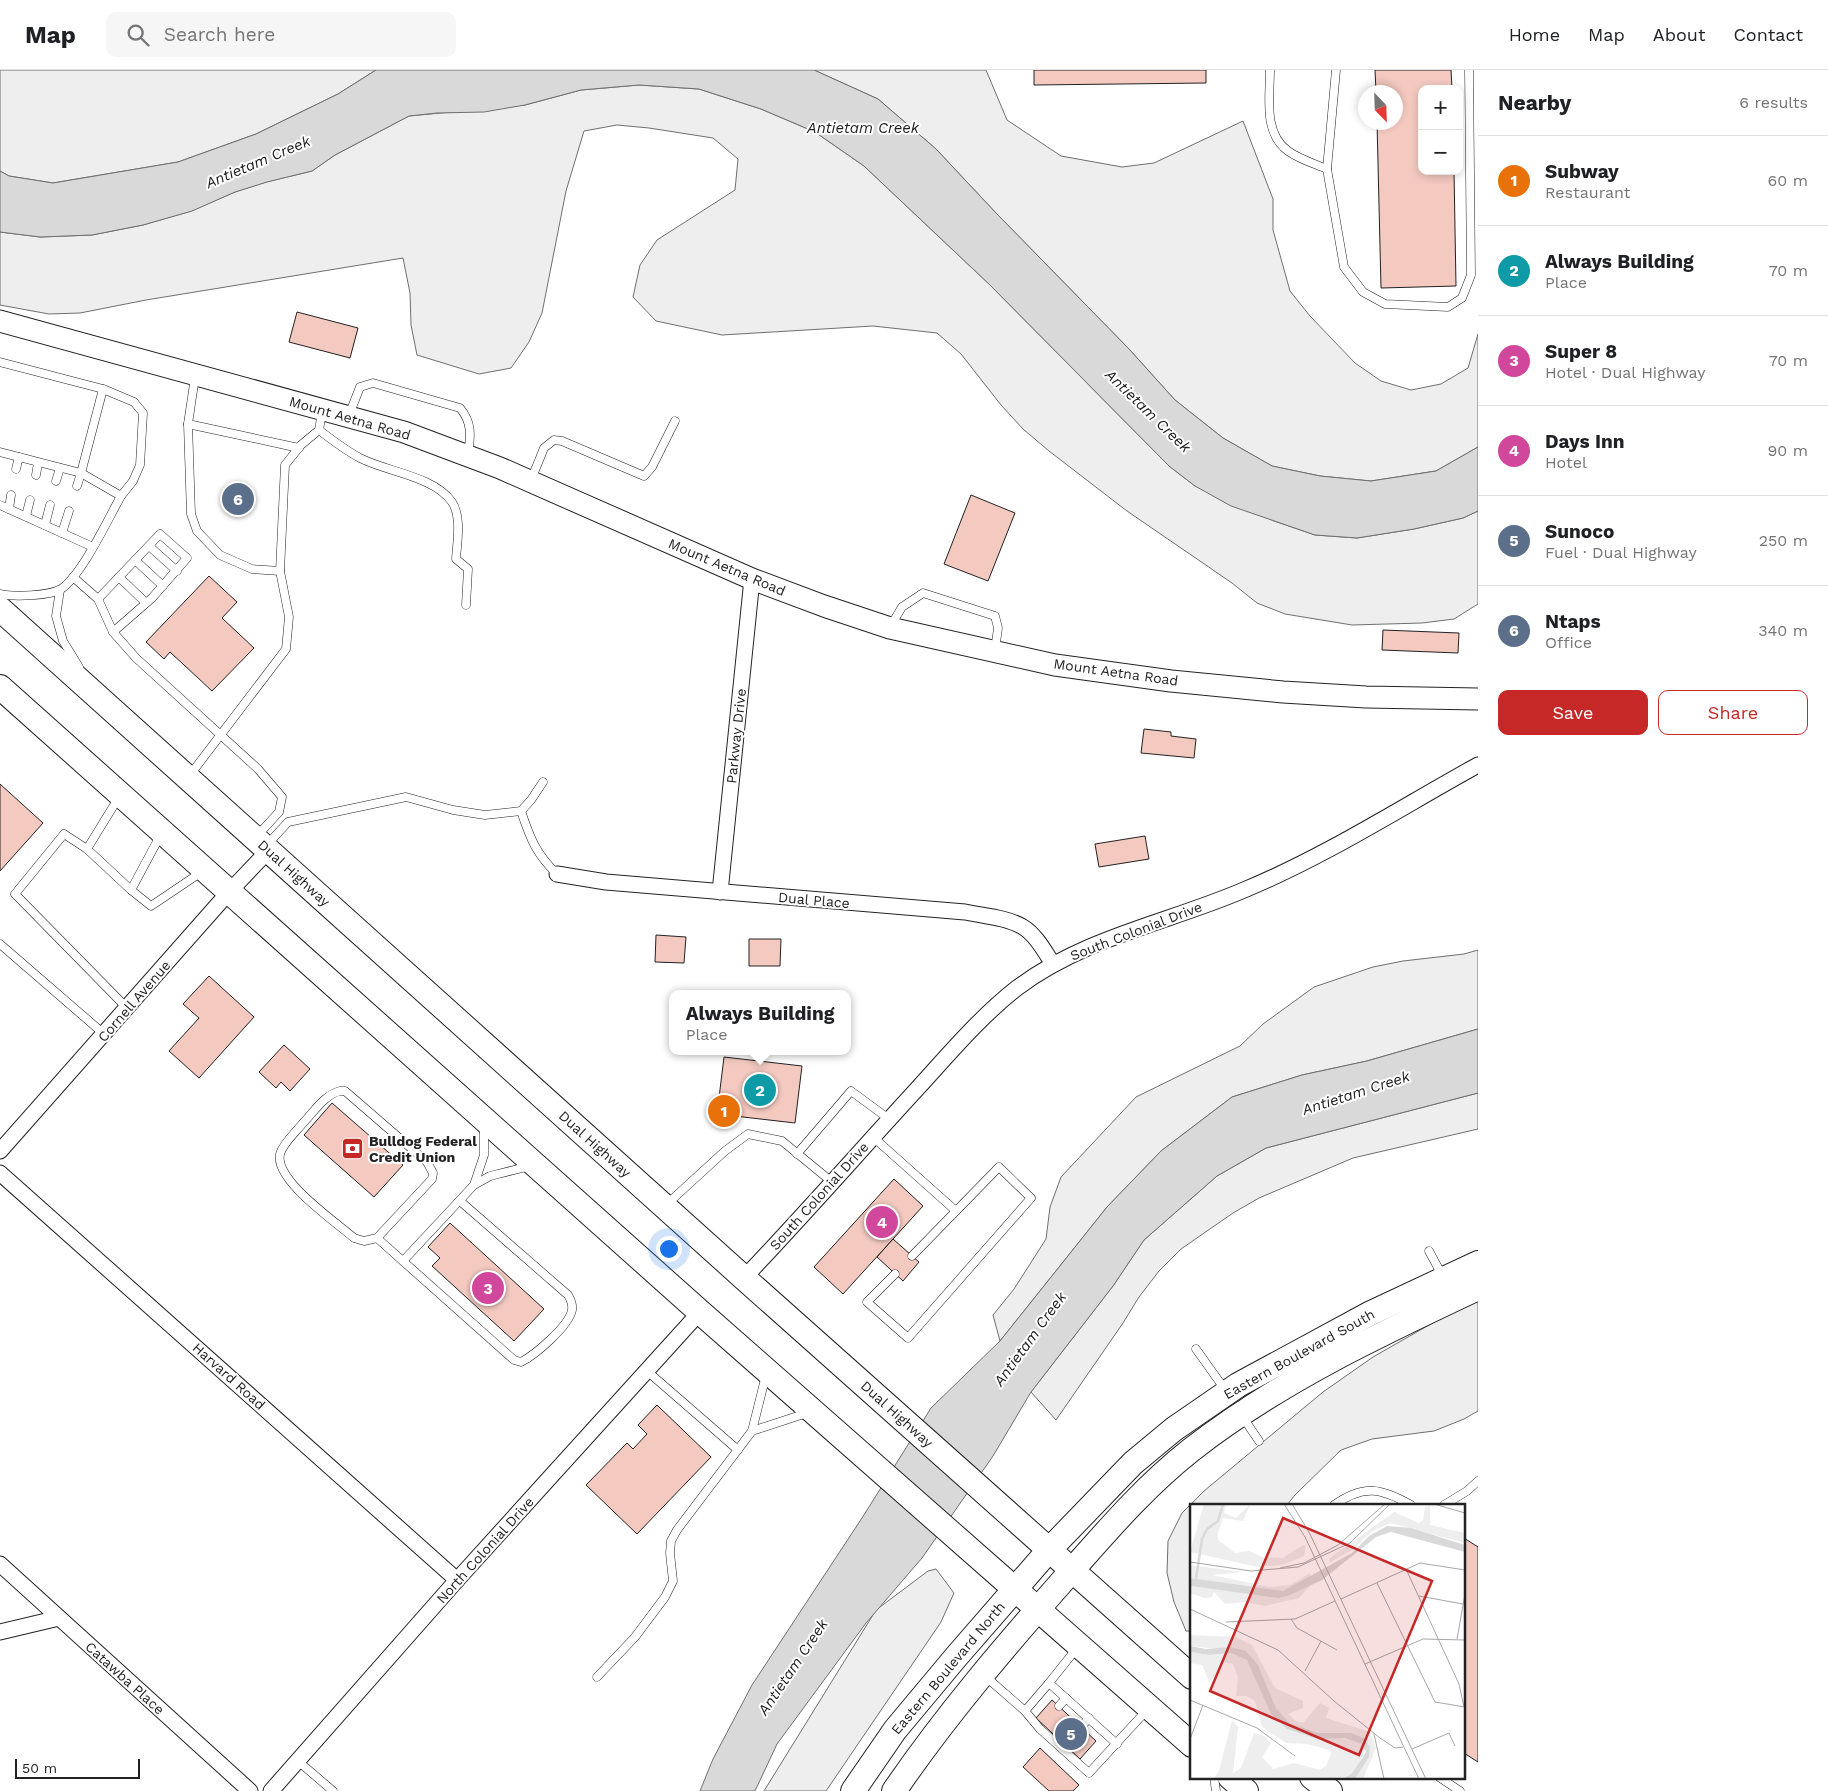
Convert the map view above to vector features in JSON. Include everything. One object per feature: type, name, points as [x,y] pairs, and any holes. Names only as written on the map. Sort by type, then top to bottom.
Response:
[{"type":"main road","name":"Dual Highway","points":[[0,610],[1021,1526],[1190,1675]]},
{"type":"main road","points":[[0,687],[700,1312],[1190,1743]]},
{"type":"main road","name":"Eastern Boulevard South","points":[[1072,1570],[1111,1525],[1148,1488],[1190,1451],[1241,1415],[1310,1371],[1382,1334],[1453,1294],[1478,1263]]},
{"type":"main road","name":"Eastern Boulevard South","points":[[1049,1550],[1134,1463],[1174,1429],[1238,1385],[1363,1318],[1478,1288]]},
{"type":"main road","name":"Eastern Boulevard North","points":[[853,1791],[895,1730],[1049,1550]]},
{"type":"main road","points":[[894,1791],[918,1755],[1072,1570]]},
{"type":"main road","points":[[1231,1778],[1246,1791]]},
{"type":"main road","points":[[1313,1778],[1330,1791]]},
{"type":"street","name":"Mount Aetna Road","points":[[0,321],[196,375],[320,420],[349,417],[404,432],[530,481],[752,579],[890,628],[1055,665],[1171,681],[1274,691],[1366,697],[1478,698]]},
{"type":"street","name":"Parkway Drive","points":[[720,892],[752,579]]},
{"type":"street","name":"South Colonial Drive","points":[[744,1278],[986,1015],[1018,988],[1053,964],[1114,936],[1240,892],[1284,873],[1330,850],[1478,766]]},
{"type":"street","name":"Cornell Avenue","points":[[0,1151],[229,892],[263,846]]},
{"type":"street","name":"Dual Place","points":[[557,874],[606,882],[965,912],[1004,920],[1024,927],[1038,942],[1053,964]]},
{"type":"street","name":"Harvard Road","points":[[0,1174],[457,1580]]},
{"type":"street","name":"North Colonial Drive","points":[[271,1791],[457,1580],[700,1312]]},
{"type":"street","name":"Catawba Place","points":[[0,1564],[250,1791]]},
{"type":"street","points":[[0,1632],[59,1618]]},
{"type":"lane","points":[[1270,70],[1269,118],[1272,131],[1287,150],[1327,169]]},
{"type":"lane","points":[[1336,70],[1327,169],[1344,267],[1363,292],[1385,304],[1448,307],[1462,298],[1471,275],[1469,70]]},
{"type":"lane","points":[[0,362],[103,389],[134,402],[143,414],[140,465],[133,481],[121,496],[93,547],[73,577],[60,590],[35,595],[8,596],[0,594]]},
{"type":"lane","points":[[196,375],[188,424],[191,514],[197,531],[220,555],[252,568],[280,571]]},
{"type":"lane","points":[[349,417],[360,387],[372,383],[460,408],[467,416],[470,426],[471,436],[468,456]]},
{"type":"lane","points":[[77,486],[103,389]]},
{"type":"lane","points":[[188,778],[286,649],[288,616],[280,571],[284,465],[300,448],[320,420],[344,449],[360,458],[430,484],[453,503],[457,518],[456,559],[468,569],[466,604]]},
{"type":"lane","points":[[530,481],[544,448],[554,440],[562,441],[644,476],[652,467],[674,421]]},
{"type":"lane","points":[[188,424],[300,448]]},
{"type":"lane","points":[[0,452],[81,473],[121,496]]},
{"type":"lane","points":[[16,469],[19,457]]},
{"type":"lane","points":[[36,475],[38,463]]},
{"type":"lane","points":[[56,481],[60,468]]},
{"type":"lane","points":[[9,509],[11,495]]},
{"type":"lane","points":[[26,516],[30,500]]},
{"type":"lane","points":[[0,505],[93,547]]},
{"type":"lane","points":[[45,525],[50,505]]},
{"type":"lane","points":[[62,533],[69,511]]},
{"type":"lane","points":[[98,599],[160,534],[187,558],[163,586],[113,632]]},
{"type":"lane","points":[[149,546],[176,570]]},
{"type":"lane","points":[[135,560],[163,586]]},
{"type":"lane","points":[[73,577],[98,599],[113,632],[136,658],[258,769],[282,797],[279,812],[263,846]]},
{"type":"lane","points":[[119,577],[146,603]]},
{"type":"lane","points":[[60,590],[56,616],[63,641],[76,664],[109,707]]},
{"type":"lane","points":[[890,628],[902,607],[923,593],[995,616],[998,628],[995,652]]},
{"type":"lane","points":[[263,846],[288,822],[406,797],[453,810],[485,815],[521,811],[543,782]]},
{"type":"lane","points":[[87,849],[120,795]]},
{"type":"lane","points":[[521,811],[532,843],[546,863],[557,874]]},
{"type":"lane","points":[[131,890],[162,833]]},
{"type":"lane","points":[[127,1008],[15,894],[64,834],[87,849],[151,906],[204,871]]},
{"type":"lane","points":[[0,944],[104,1034]]},
{"type":"lane","points":[[344,1091],[427,1162],[433,1173],[432,1179],[377,1238],[364,1241],[354,1238],[293,1186],[281,1164],[281,1152],[293,1134],[330,1094],[344,1091]]},
{"type":"lane","points":[[797,1154],[851,1091],[889,1119]]},
{"type":"lane","points":[[474,1185],[484,1155],[484,1119]]},
{"type":"lane","points":[[664,1206],[725,1151],[748,1134],[782,1141],[832,1182]]},
{"type":"lane","points":[[873,1137],[956,1211]]},
{"type":"lane","points":[[403,1261],[474,1185],[490,1176],[535,1165]]},
{"type":"lane","points":[[895,1274],[867,1302],[908,1338],[1031,1198],[999,1167],[912,1256]]},
{"type":"lane","points":[[377,1238],[514,1360],[521,1362],[531,1357],[543,1347],[568,1320],[572,1311],[572,1301],[568,1295],[460,1201]]},
{"type":"lane","points":[[1429,1251],[1453,1294]]},
{"type":"lane","points":[[1196,1349],[1227,1392]]},
{"type":"lane","points":[[648,1371],[738,1450]]},
{"type":"lane","points":[[597,1677],[635,1637],[665,1597],[673,1581],[670,1553],[671,1541],[677,1530],[752,1431],[768,1371]]},
{"type":"lane","points":[[752,1431],[813,1411]]},
{"type":"lane","points":[[1241,1415],[1259,1440]]},
{"type":"lane","points":[[1446,1504],[1467,1491],[1478,1480]]},
{"type":"lane","points":[[1336,1504],[1351,1494],[1372,1490],[1393,1494],[1409,1504]]},
{"type":"lane","points":[[1026,1711],[1079,1646]]},
{"type":"lane","points":[[984,1674],[1026,1711],[1089,1773],[1150,1708]]},
{"type":"lane","points":[[1049,1683],[1117,1744]]},
{"type":"lane","points":[[1059,1706],[1066,1698]]},
{"type":"lane","points":[[1081,1727],[1089,1718]]},
{"type":"lane","points":[[298,1761],[332,1791]]},
{"type":"lane","points":[[1214,1778],[1216,1791]]},
{"type":"lane","points":[[1440,1778],[1460,1791]]},
{"type":"shaded area","points":[[0,70],[376,70],[338,94],[256,134],[178,162],[53,183],[9,176],[0,171]]},
{"type":"shaded area","points":[[814,70],[986,70],[1007,120],[1061,156],[1122,167],[1154,163],[1243,121],[1273,199],[1273,230],[1290,291],[1310,316],[1355,363],[1381,381],[1411,390],[1441,384],[1468,368],[1478,334],[1478,447],[1436,471],[1371,481],[1320,476],[1272,466],[1223,438],[1175,400],[1129,349],[936,149],[878,99]]},
{"type":"shaded area","points":[[639,85],[699,89],[761,109],[815,132],[864,166],[990,285],[1169,466],[1195,486],[1274,521],[1315,535],[1357,538],[1414,529],[1463,518],[1478,511],[1478,604],[1454,619],[1422,623],[1352,625],[1285,614],[1257,603],[1232,583],[1127,511],[1049,451],[1023,429],[1001,405],[961,354],[937,333],[873,326],[722,335],[656,321],[633,297],[640,265],[657,240],[735,190],[738,159],[713,138],[617,125],[584,131],[566,191],[542,313],[529,342],[511,368],[479,374],[417,355],[411,325],[410,293],[403,258],[146,300],[80,313],[49,314],[0,305],[0,232],[40,237],[92,235],[143,225],[191,211],[235,192],[266,182],[312,171],[335,155],[409,116],[525,105],[581,90]]},
{"type":"shaded area","points":[[1478,950],[1478,1029],[1367,1061],[1302,1075],[1232,1097],[1161,1151],[1107,1207],[1000,1341],[993,1315],[1014,1289],[1046,1239],[1050,1207],[1061,1177],[1136,1097],[1240,1046],[1263,1024],[1314,987],[1373,967],[1403,961],[1464,954]]},
{"type":"shaded area","points":[[1478,1093],[1478,1129],[1353,1158],[1259,1198],[1233,1213],[1181,1249],[1159,1271],[1139,1297],[1056,1420],[1031,1392],[1113,1286],[1144,1240],[1217,1176],[1266,1148]]},
{"type":"shaded area","points":[[1478,1301],[1478,1411],[1434,1431],[1372,1439],[1341,1450],[1288,1504],[1191,1504],[1204,1491],[1323,1392],[1373,1357],[1457,1309]]},
{"type":"shaded area","points":[[1190,1505],[1190,1631],[1186,1631],[1174,1602],[1167,1573],[1168,1541],[1182,1513]]},
{"type":"shaded area","points":[[936,1569],[954,1593],[941,1622],[826,1791],[764,1791],[876,1610],[928,1571]]},
{"type":"water","name":"Antietam Creek","points":[[376,70],[814,70],[878,99],[936,149],[1129,349],[1175,400],[1223,438],[1272,466],[1320,476],[1371,481],[1436,471],[1478,447],[1478,511],[1463,518],[1414,529],[1357,538],[1315,535],[1231,506],[1195,486],[1169,466],[990,285],[864,166],[815,132],[761,109],[699,89],[639,85],[581,90],[525,105],[484,112],[437,113],[409,116],[335,155],[312,171],[235,192],[192,211],[143,225],[92,235],[40,237],[0,232],[0,171],[9,176],[53,183],[178,162],[256,134],[338,94]]},
{"type":"water","name":"Antietam Creek","points":[[1478,1029],[1478,1093],[1266,1148],[1217,1176],[1144,1240],[1113,1286],[1031,1392],[993,1456],[922,1558],[866,1623],[777,1744],[755,1791],[700,1791],[713,1759],[752,1685],[862,1518],[931,1408],[1000,1341],[1107,1207],[1161,1151],[1232,1097],[1302,1075],[1367,1061]]},
{"type":"building","points":[[1034,70],[1206,70],[1206,83],[1034,85]]},
{"type":"building","points":[[1375,70],[1451,70],[1452,85],[1418,85],[1418,175],[1454,175],[1456,286],[1381,288],[1377,130],[1403,130],[1403,85],[1376,85]]},
{"type":"building","points":[[297,312],[358,328],[350,358],[289,342]]},
{"type":"building","points":[[971,495],[1015,513],[988,581],[944,564]]},
{"type":"building","points":[[209,576],[237,602],[222,618],[254,648],[212,691],[170,652],[164,659],[146,642]]},
{"type":"building","points":[[1383,630],[1459,633],[1458,653],[1382,650]]},
{"type":"building","points":[[1144,729],[1171,732],[1171,736],[1196,739],[1194,758],[1141,753]]},
{"type":"building","points":[[0,784],[43,823],[0,871]]},
{"type":"building","points":[[1145,836],[1149,859],[1099,867],[1095,844]]},
{"type":"building","points":[[656,935],[686,937],[684,963],[655,962]]},
{"type":"building","points":[[749,939],[781,939],[780,966],[749,966]]},
{"type":"building","points":[[209,976],[254,1017],[199,1078],[169,1051],[199,1018],[183,1004]]},
{"type":"building","points":[[284,1045],[310,1069],[290,1091],[281,1082],[276,1088],[259,1072]]},
{"type":"building","points":[[724,1057],[802,1066],[795,1123],[717,1114]]},
{"type":"building","points":[[332,1103],[403,1165],[374,1197],[304,1135]]},
{"type":"building","points":[[894,1179],[923,1206],[843,1294],[814,1267]]},
{"type":"building","points":[[450,1223],[544,1309],[514,1341],[432,1266],[440,1258],[428,1247]]},
{"type":"building","points":[[893,1239],[919,1262],[903,1281],[877,1257]]},
{"type":"building","points":[[657,1405],[711,1457],[637,1534],[586,1485],[627,1443],[633,1449],[647,1434],[638,1425]]},
{"type":"building","points":[[1466,1539],[1478,1547],[1478,1762],[1466,1754]]},
{"type":"building","points":[[1052,1700],[1096,1741],[1080,1759],[1036,1718]]},
{"type":"building","points":[[1040,1748],[1079,1785],[1073,1791],[1049,1791],[1023,1767]]},
{"type":"place","name":"Ntaps","points":[[238,499]]},
{"type":"place","name":"Always Building","points":[[760,1090]]},
{"type":"place","name":"Subway","points":[[724,1111]]},
{"type":"place","name":"Bulldog Federal Credit Union","points":[[353,1149]]},
{"type":"place","name":"Days Inn","points":[[882,1222]]},
{"type":"place","name":"Super 8","points":[[488,1288]]},
{"type":"place","name":"Sunoco","points":[[1071,1734]]}]
